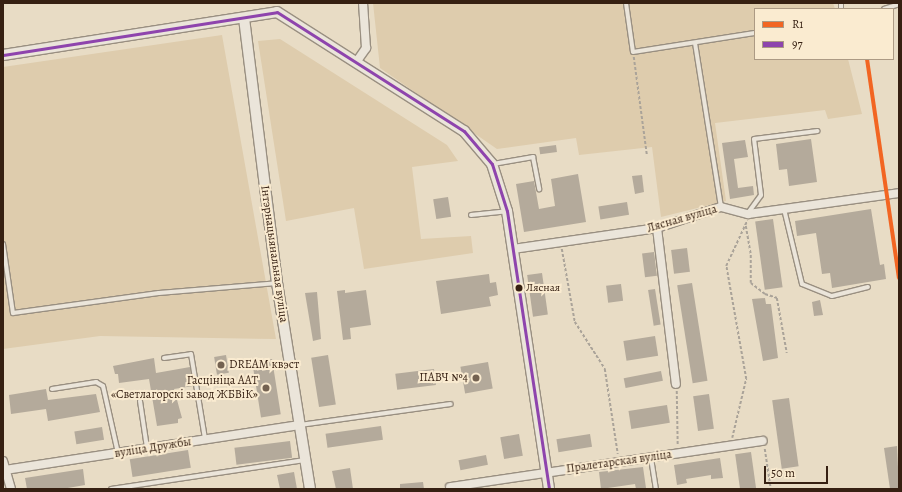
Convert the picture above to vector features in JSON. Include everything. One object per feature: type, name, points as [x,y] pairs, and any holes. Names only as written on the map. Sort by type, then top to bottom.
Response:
[{"type":"street","points":[[357,61],[366,48],[363,3]]},
{"type":"street","points":[[3,55],[277,12],[357,61],[464,130],[492,164],[506,211],[549,489]]},
{"type":"street","name":"Інтэрнацыянальная вуліца","points":[[244,18],[277,283],[310,489]]},
{"type":"street","name":"Лясная вуліца","points":[[513,249],[657,228],[721,207],[748,214],[899,194]]},
{"type":"street","points":[[657,228],[676,384]]},
{"type":"street","name":"вуліца Дружбы","points":[[6,470],[300,425]]},
{"type":"street","name":"Пралетарская вуліца","points":[[450,488],[763,441]]},
{"type":"street","points":[[3,461],[10,489]]},
{"type":"lane","points":[[626,3],[633,52],[754,33]]},
{"type":"lane","points":[[887,8],[899,4]]},
{"type":"lane","points":[[695,42],[721,207]]},
{"type":"lane","points":[[748,214],[760,195],[754,139],[818,131]]},
{"type":"lane","points":[[492,164],[533,157],[539,189]]},
{"type":"lane","points":[[784,209],[802,284],[832,296],[868,287]]},
{"type":"lane","points":[[471,215],[506,211]]},
{"type":"lane","points":[[3,244],[13,313],[158,293],[277,283]]},
{"type":"lane","points":[[164,358],[191,354],[205,440]]},
{"type":"lane","points":[[52,389],[96,382],[103,386],[118,453]]},
{"type":"lane","points":[[140,401],[147,449]]},
{"type":"lane","points":[[300,425],[451,404]]},
{"type":"lane","points":[[651,458],[656,489]]},
{"type":"lane","points":[[111,489],[306,460]]},
{"type":"path","points":[[633,52],[647,155]]},
{"type":"path","points":[[730,446],[746,379],[726,266],[746,226],[748,214]]},
{"type":"path","points":[[746,226],[751,255],[750,283],[765,294],[777,298],[787,353]]},
{"type":"path","points":[[561,242],[575,322],[605,369],[620,462]]},
{"type":"path","points":[[676,384],[678,454]]},
{"type":"path","points":[[763,441],[771,489]]},
{"type":"shaded area","points":[[373,3],[833,3],[835,8],[754,8],[754,60],[848,60],[862,114],[828,119],[825,110],[715,123],[726,201],[661,217],[652,147],[579,155],[576,138],[497,149],[380,68]]},
{"type":"shaded area","points":[[222,35],[276,339],[100,336],[3,349],[3,67]]},
{"type":"shaded area","points":[[280,39],[447,145],[458,161],[412,167],[421,239],[471,236],[473,253],[364,269],[354,208],[286,221],[258,41]]},
{"type":"building","points":[[811,139],[817,182],[789,186],[787,169],[779,170],[776,144]]},
{"type":"building","points":[[745,140],[748,157],[734,159],[738,188],[753,186],[754,195],[730,199],[722,143]]},
{"type":"building","points":[[556,145],[557,152],[540,154],[539,147]]},
{"type":"building","points":[[578,174],[586,222],[524,232],[516,184],[534,181],[539,209],[555,206],[551,179]]},
{"type":"building","points":[[642,175],[644,192],[635,194],[632,176]]},
{"type":"building","points":[[448,197],[451,217],[436,219],[433,199]]},
{"type":"building","points":[[627,202],[629,215],[600,219],[598,207]]},
{"type":"building","points":[[871,209],[880,265],[884,264],[886,279],[832,288],[830,273],[822,274],[816,233],[797,236],[795,221]]},
{"type":"building","points":[[773,219],[783,287],[765,290],[755,222]]},
{"type":"building","points":[[687,248],[690,272],[674,274],[671,250]]},
{"type":"building","points":[[654,252],[657,276],[645,277],[642,253]]},
{"type":"building","points":[[542,273],[548,315],[533,317],[527,275]]},
{"type":"building","points":[[489,274],[490,283],[496,282],[498,295],[489,297],[491,306],[441,314],[436,281]]},
{"type":"building","points":[[692,283],[707,381],[693,383],[677,285]]},
{"type":"building","points":[[621,284],[623,301],[608,303],[606,286]]},
{"type":"building","points":[[655,289],[661,325],[654,326],[648,290]]},
{"type":"building","points":[[345,290],[345,293],[366,290],[371,325],[350,328],[351,339],[343,340],[337,291]]},
{"type":"building","points":[[317,292],[321,339],[313,341],[305,293]]},
{"type":"building","points":[[765,298],[766,304],[771,304],[778,358],[763,361],[752,299]]},
{"type":"building","points":[[820,300],[823,315],[814,316],[812,302]]},
{"type":"building","points":[[655,336],[658,356],[627,361],[623,341]]},
{"type":"building","name":"DREAM квэст","points":[[226,355],[229,373],[217,375],[214,357]]},
{"type":"building","points":[[328,355],[336,404],[319,407],[311,358]]},
{"type":"building","points":[[154,358],[156,373],[190,367],[193,386],[174,389],[182,418],[178,419],[178,423],[157,426],[149,379],[119,383],[118,374],[115,374],[113,366]]},
{"type":"building","name":"Гасцініца ААТ «Светлагорскі завод ЖБВіК»","points":[[272,359],[281,414],[261,417],[252,362]]},
{"type":"building","name":"ПАВЧ №4","points":[[488,362],[493,389],[465,393],[460,367]]},
{"type":"building","points":[[434,369],[436,385],[397,390],[395,374]]},
{"type":"building","points":[[661,371],[663,381],[626,388],[624,378]]},
{"type":"building","points":[[46,389],[48,400],[96,394],[100,412],[48,421],[46,409],[11,414],[9,395]]},
{"type":"building","points":[[709,394],[714,429],[698,431],[693,396]]},
{"type":"building","points":[[789,398],[799,466],[782,469],[772,400]]},
{"type":"building","points":[[667,405],[670,423],[631,429],[628,411]]},
{"type":"building","points":[[381,426],[383,440],[327,448],[326,434]]},
{"type":"building","points":[[102,427],[104,440],[76,444],[74,431]]},
{"type":"building","points":[[519,434],[523,456],[504,459],[500,437]]},
{"type":"building","points":[[590,434],[592,447],[558,452],[556,439]]},
{"type":"building","points":[[290,441],[292,458],[236,465],[234,448]]},
{"type":"building","points":[[897,446],[899,489],[890,489],[884,448]]},
{"type":"building","points":[[188,450],[191,468],[133,477],[130,459]]},
{"type":"building","points":[[751,452],[756,489],[740,489],[735,454]]},
{"type":"building","points":[[486,455],[488,465],[460,470],[459,460]]},
{"type":"building","points":[[720,458],[723,478],[711,479],[711,475],[686,479],[687,483],[677,485],[674,465]]},
{"type":"building","points":[[643,467],[646,488],[636,489],[635,484],[601,489],[599,472]]},
{"type":"building","points":[[350,468],[353,489],[336,489],[332,471]]},
{"type":"building","points":[[83,469],[85,485],[62,489],[27,489],[25,478]]},
{"type":"building","points":[[294,472],[297,489],[280,489],[277,475]]},
{"type":"building","points":[[423,482],[424,489],[400,489],[400,484]]},
{"type":"transit line","name":"97","points":[[3,55],[277,12],[464,131],[492,164],[507,211],[549,489]]},
{"type":"transit line","name":"R1","points":[[867,60],[899,278]]},
{"type":"place","name":"Лясная","points":[[519,288]]},
{"type":"place","name":"DREAM квэст","points":[[221,365]]},
{"type":"place","name":"ПАВЧ №4","points":[[476,378]]},
{"type":"place","name":"Гасцініца ААТ «Светлагорскі завод ЖБВіК»","points":[[266,388]]}]
